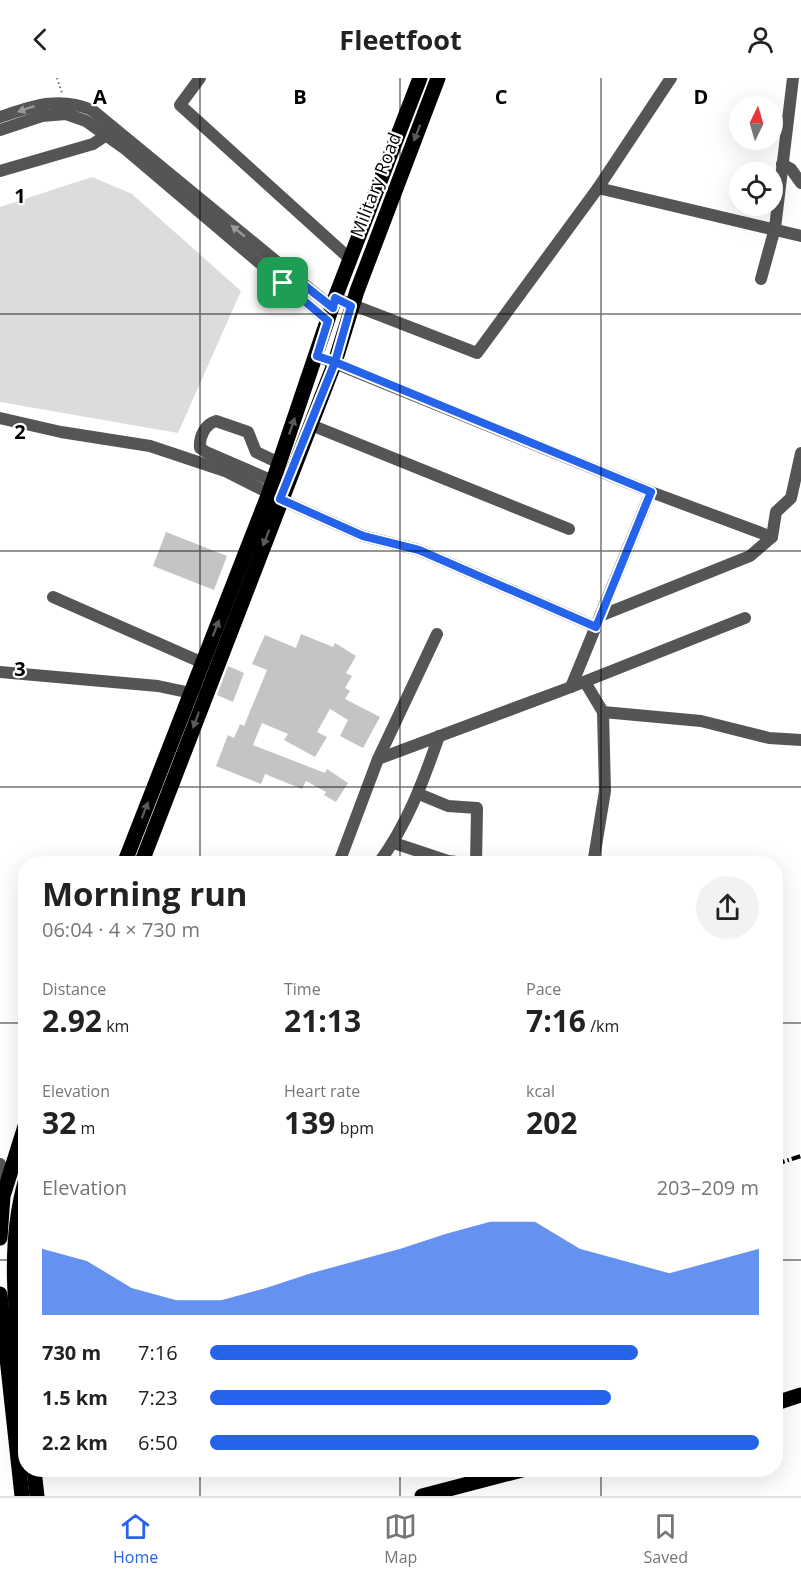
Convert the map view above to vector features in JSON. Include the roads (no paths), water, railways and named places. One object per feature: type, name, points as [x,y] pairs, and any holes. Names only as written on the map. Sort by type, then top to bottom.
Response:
[{"type":"main road","name":"Military Road","points":[[274,491],[279,463],[332,309],[420,78]]},
{"type":"main road","name":"Military Road","points":[[274,491],[311,424],[335,362],[351,306],[438,78]]},
{"type":"main road","points":[[127,856],[202,663],[274,491]]},
{"type":"main road","points":[[144,856],[274,491]]},
{"type":"main road","points":[[0,1153],[18,1133]]},
{"type":"main road","points":[[0,1238],[4,1178],[18,1143]]},
{"type":"main road","points":[[2,1195],[18,1199]]},
{"type":"main road","points":[[18,1227],[13,1293],[18,1406]]},
{"type":"main road","points":[[13,1293],[18,1333]]},
{"type":"main road","points":[[783,1400],[801,1395]]},
{"type":"main road","points":[[21,1477],[22,1496]]},
{"type":"main road","points":[[35,1477],[37,1496]]},
{"type":"main road","points":[[422,1496],[495,1477]]},
{"type":"street","points":[[200,78],[180,105],[350,259]]},
{"type":"street","points":[[0,117],[38,104],[92,110],[111,132],[286,278],[332,309],[351,306],[406,324],[477,353],[598,188],[671,78]]},
{"type":"street","points":[[794,78],[801,86]]},
{"type":"street","points":[[782,162],[794,78]]},
{"type":"street","points":[[0,130],[65,108]]},
{"type":"street","points":[[0,171],[93,144],[111,132]]},
{"type":"street","points":[[783,165],[791,169],[801,183]]},
{"type":"street","points":[[598,188],[654,203],[775,228],[801,236]]},
{"type":"street","points":[[761,279],[776,216]]},
{"type":"street","points":[[317,356],[651,492],[772,537]]},
{"type":"street","points":[[0,418],[61,432],[150,446],[225,471],[274,491]]},
{"type":"street","points":[[279,463],[256,452],[248,432],[216,421],[206,428],[200,442],[200,448],[206,452],[274,491],[363,536],[419,550],[598,621],[750,556],[772,537],[776,512],[791,498],[801,453]]},
{"type":"street","points":[[311,424],[569,529]]},
{"type":"street","points":[[571,687],[651,492]]},
{"type":"street","points":[[52,597],[202,663]]},
{"type":"street","points":[[378,759],[585,682],[745,618]]},
{"type":"street","points":[[342,856],[378,759],[437,634]]},
{"type":"street","points":[[0,672],[158,686],[191,693]]},
{"type":"street","points":[[585,682],[603,712],[605,791],[594,856]]},
{"type":"street","points":[[603,712],[701,721],[769,738],[801,740]]},
{"type":"street","points":[[384,856],[394,843],[419,794],[440,736]]},
{"type":"street","points":[[419,794],[448,806],[477,808],[476,856]]},
{"type":"street","points":[[394,843],[433,856]]},
{"type":"street","points":[[0,1164],[4,1178]]},
{"type":"railway","points":[[783,1162],[801,1156]]}]
